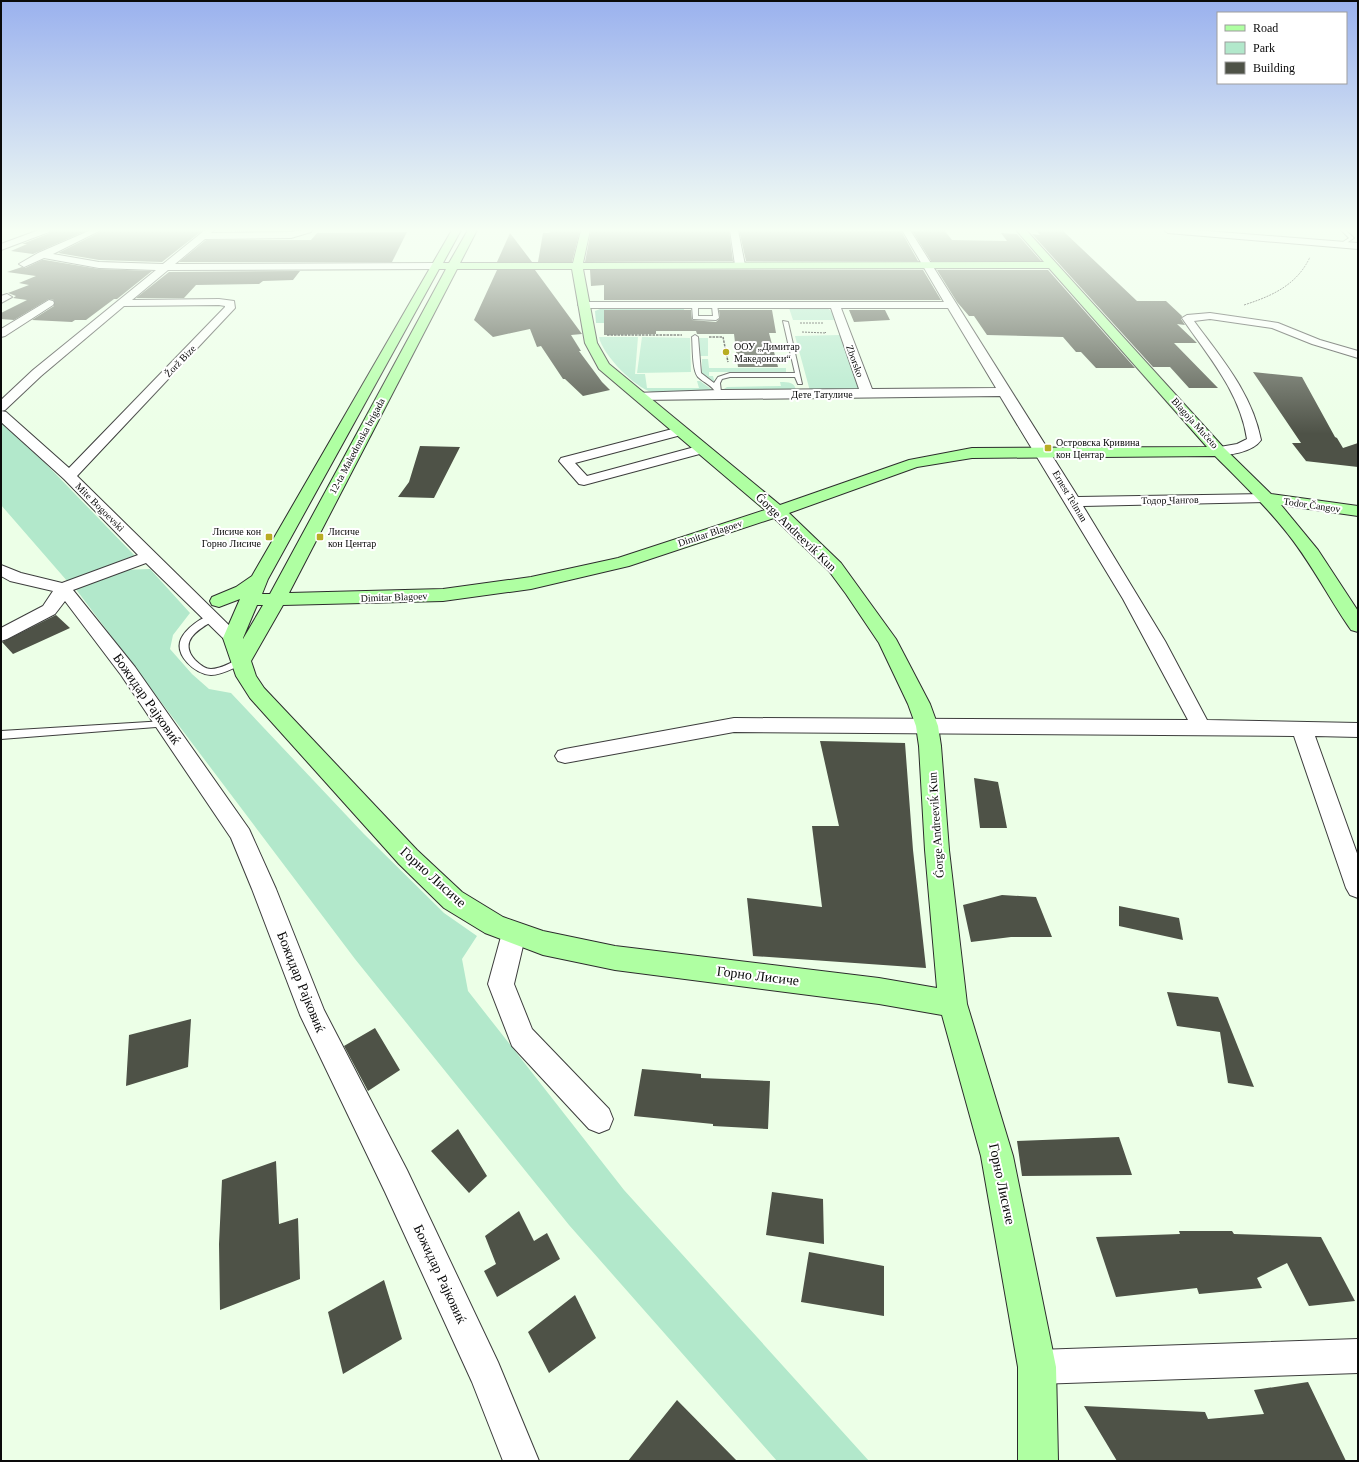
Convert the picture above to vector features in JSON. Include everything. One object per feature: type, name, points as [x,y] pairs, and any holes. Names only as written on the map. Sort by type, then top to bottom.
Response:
[{"type":"street","points":[[1,407],[37,373],[129,298]]},
{"type":"street","name":"12-ta Makedonska brigada","points":[[236,650],[249,600],[259,579],[425,298]]},
{"type":"street","name":"12-ta Makedonska brigada","points":[[236,650],[277,598],[428,298]]},
{"type":"street","name":"Ǵorge Andreeviḱ Kun","points":[[582,298],[591,343],[604,366],[777,511],[830,562],[853,591],[889,643],[919,704],[927,726],[930,746],[937,850],[953,1004]]},
{"type":"street","name":"Ernest Telman","points":[[948,298],[1004,392],[1074,502],[1175,676],[1201,727]]},
{"type":"street","name":"Blagoja Mučeto","points":[[1082,298],[1220,451],[1290,525],[1312,554],[1358,626]]},
{"type":"street","name":"Žorž Bize","points":[[69,476],[230,308],[230,303],[219,302],[123,303]]},
{"type":"street","points":[[1,334],[49,303]]},
{"type":"street","points":[[583,305],[952,305]]},
{"type":"street","name":"Zborsko","points":[[835,306],[867,393]]},
{"type":"street","points":[[1220,451],[1240,448],[1249,444],[1254,440],[1253,427],[1240,396],[1187,318],[1210,316],[1274,325],[1316,342],[1358,355]]},
{"type":"street","name":"Дете Татуличе","points":[[639,396],[718,391],[867,393],[1004,392]]},
{"type":"street","name":"Mite Bogoevski","points":[[1,416],[69,476],[149,557],[197,602],[216,609],[236,650]]},
{"type":"street","points":[[680,430],[566,460],[584,482],[702,449]]},
{"type":"street","name":"Dimitar Blagoev","points":[[216,609],[249,600],[277,598],[442,595],[531,583],[623,562],[777,511],[914,463],[972,453],[1042,451],[1220,451]]},
{"type":"street","name":"Тодор Чангов","points":[[1074,502],[1266,498]]},
{"type":"street","name":"Todor Čangov","points":[[1266,498],[1358,511]]},
{"type":"street","points":[[1,570],[16,577],[63,588],[149,557]]},
{"type":"street","points":[[216,609],[259,579]]},
{"type":"street","points":[[1,635],[49,610],[54,605],[63,588]]},
{"type":"street","name":"Божидар Рајковиќ","points":[[63,588],[128,671],[241,835],[264,889],[313,1015],[400,1188],[486,1374],[522,1461]]},
{"type":"street","name":"Горно Лисиче","points":[[236,650],[246,676],[257,693],[408,857],[453,900],[494,926],[543,942],[615,958],[879,991],[953,1004],[997,1156],[1037,1367],[1038,1461]]},
{"type":"street","points":[[565,756],[734,725],[1201,727],[1358,730]]},
{"type":"street","points":[[1302,729],[1358,888]]},
{"type":"street","points":[[514,933],[501,984],[522,1037],[599,1118]]},
{"type":"street","points":[[1037,1367],[1358,1356]]},
{"type":"lane","points":[[785,322],[800,383]]},
{"type":"lane","points":[[695,337],[698,373],[718,391]]},
{"type":"lane","points":[[718,391],[717,383],[720,378],[730,376],[797,375]]},
{"type":"lane","points":[[216,609],[190,632],[185,639],[185,651],[200,669],[210,672],[236,650]]},
{"type":"lane","points":[[1,735],[165,724]]},
{"type":"path","points":[[1243,305],[1261,298]]},
{"type":"path","points":[[785,322],[824,323],[826,333],[787,332]]},
{"type":"path","points":[[604,336],[682,335]]},
{"type":"path","points":[[723,337],[729,367]]},
{"type":"green space","points":[[820,307],[830,310],[835,320],[793,320],[789,308]]},
{"type":"green space","points":[[600,309],[684,309],[685,319],[643,323],[596,323],[595,311]]},
{"type":"green space","points":[[840,335],[859,388],[856,390],[810,391],[795,336]]},
{"type":"green space","points":[[599,337],[638,337],[635,374],[645,374],[647,388],[699,388],[697,381],[700,381],[715,392],[652,392],[645,389],[620,369],[606,352]]},
{"type":"green space","points":[[642,337],[690,338],[691,372],[637,373]]},
{"type":"green space","points":[[699,338],[708,338],[708,356],[699,356]]},
{"type":"green space","points":[[702,359],[708,359],[709,368],[786,368],[786,372],[779,376],[777,372],[709,372],[709,376],[713,376],[715,383],[702,374]]},
{"type":"green space","points":[[780,382],[793,384],[796,391],[724,392],[724,389],[727,387],[781,386]]},
{"type":"green space","points":[[1,423],[46,464],[135,556],[68,582],[1,505]]},
{"type":"green space","points":[[150,569],[190,613],[173,635],[170,649],[192,674],[209,689],[231,693],[364,834],[444,913],[477,936],[462,959],[468,991],[624,1190],[869,1461],[777,1461],[569,1225],[355,959],[75,588],[122,570]]},
{"type":"building","points":[[15,298],[118,298],[114,299],[86,320],[75,320],[72,322],[32,320],[54,306],[54,300],[49,299],[14,320],[1,319],[1,313],[27,300]]},
{"type":"building","points":[[484,298],[556,298],[582,334],[571,335],[581,351],[579,351],[602,382],[610,390],[583,396],[565,379],[563,379],[541,346],[537,347],[530,329],[493,337],[474,320]]},
{"type":"building","points":[[604,298],[940,298],[941,300],[604,300]]},
{"type":"building","points":[[955,298],[1073,298],[1135,368],[1096,368],[1081,352],[1076,352],[1063,337],[987,335],[974,316],[969,316]]},
{"type":"building","points":[[1090,298],[1134,298],[1137,301],[1166,301],[1182,316],[1181,319],[1185,325],[1177,324],[1197,343],[1174,343],[1218,388],[1189,388],[1170,367],[1153,367]]},
{"type":"building","points":[[604,310],[691,310],[692,320],[716,322],[720,318],[719,310],[772,310],[776,333],[769,333],[778,367],[738,367],[734,334],[697,334],[696,331],[656,331],[656,334],[604,335]]},
{"type":"building","points":[[849,310],[885,310],[890,320],[854,322]]},
{"type":"building","points":[[1253,372],[1302,377],[1335,437],[1343,448],[1358,443],[1358,467],[1305,461],[1292,443],[1301,443]]},
{"type":"building","points":[[420,446],[460,447],[434,498],[398,497],[409,482]]},
{"type":"building","points":[[56,615],[70,628],[13,654],[2,642]]},
{"type":"building","points":[[820,741],[905,743],[913,850],[926,968],[753,956],[747,898],[822,907],[812,826],[839,826]]},
{"type":"building","points":[[974,778],[998,782],[1007,828],[980,828]]},
{"type":"building","points":[[1002,895],[1036,897],[1052,937],[1011,937],[971,942],[963,905]]},
{"type":"building","points":[[1119,906],[1179,918],[1183,940],[1119,926]]},
{"type":"building","points":[[1167,992],[1218,997],[1254,1087],[1228,1083],[1220,1032],[1177,1026]]},
{"type":"building","points":[[191,1019],[188,1067],[126,1086],[129,1035]]},
{"type":"building","points":[[375,1028],[400,1070],[368,1091],[344,1046]]},
{"type":"building","points":[[642,1069],[701,1074],[701,1078],[770,1081],[768,1129],[713,1126],[713,1124],[634,1116]]},
{"type":"building","points":[[458,1129],[487,1176],[469,1193],[431,1151]]},
{"type":"building","points":[[1119,1137],[1132,1175],[1022,1176],[1017,1141]]},
{"type":"building","points":[[276,1161],[279,1224],[298,1218],[300,1279],[220,1310],[219,1244],[222,1180]]},
{"type":"building","points":[[772,1192],[823,1199],[824,1244],[766,1235]]},
{"type":"building","points":[[519,1211],[534,1241],[547,1233],[560,1259],[497,1297],[484,1271],[496,1264],[485,1236]]},
{"type":"building","points":[[1179,1231],[1232,1231],[1234,1234],[1321,1237],[1355,1301],[1309,1306],[1287,1263],[1257,1278],[1262,1288],[1199,1294],[1197,1288],[1116,1297],[1096,1237],[1180,1234]]},
{"type":"building","points":[[809,1252],[884,1266],[884,1316],[801,1302]]},
{"type":"building","points":[[384,1280],[402,1339],[343,1374],[328,1312]]},
{"type":"building","points":[[575,1295],[596,1338],[549,1373],[528,1332]]},
{"type":"building","points":[[1308,1382],[1346,1461],[1117,1461],[1084,1406],[1205,1412],[1208,1419],[1264,1414],[1254,1390]]},
{"type":"building","points":[[677,1400],[737,1461],[628,1461]]},
{"type":"place","name":"ООУ „Димитар Македонски“","points":[[726,352]]},
{"type":"place","name":"Островска Кривина кон Центар","points":[[1048,448]]},
{"type":"place","name":"Лисиче кон Горно Лисиче","points":[[269,537]]},
{"type":"place","name":"Лисиче кон Центар","points":[[320,537]]}]
